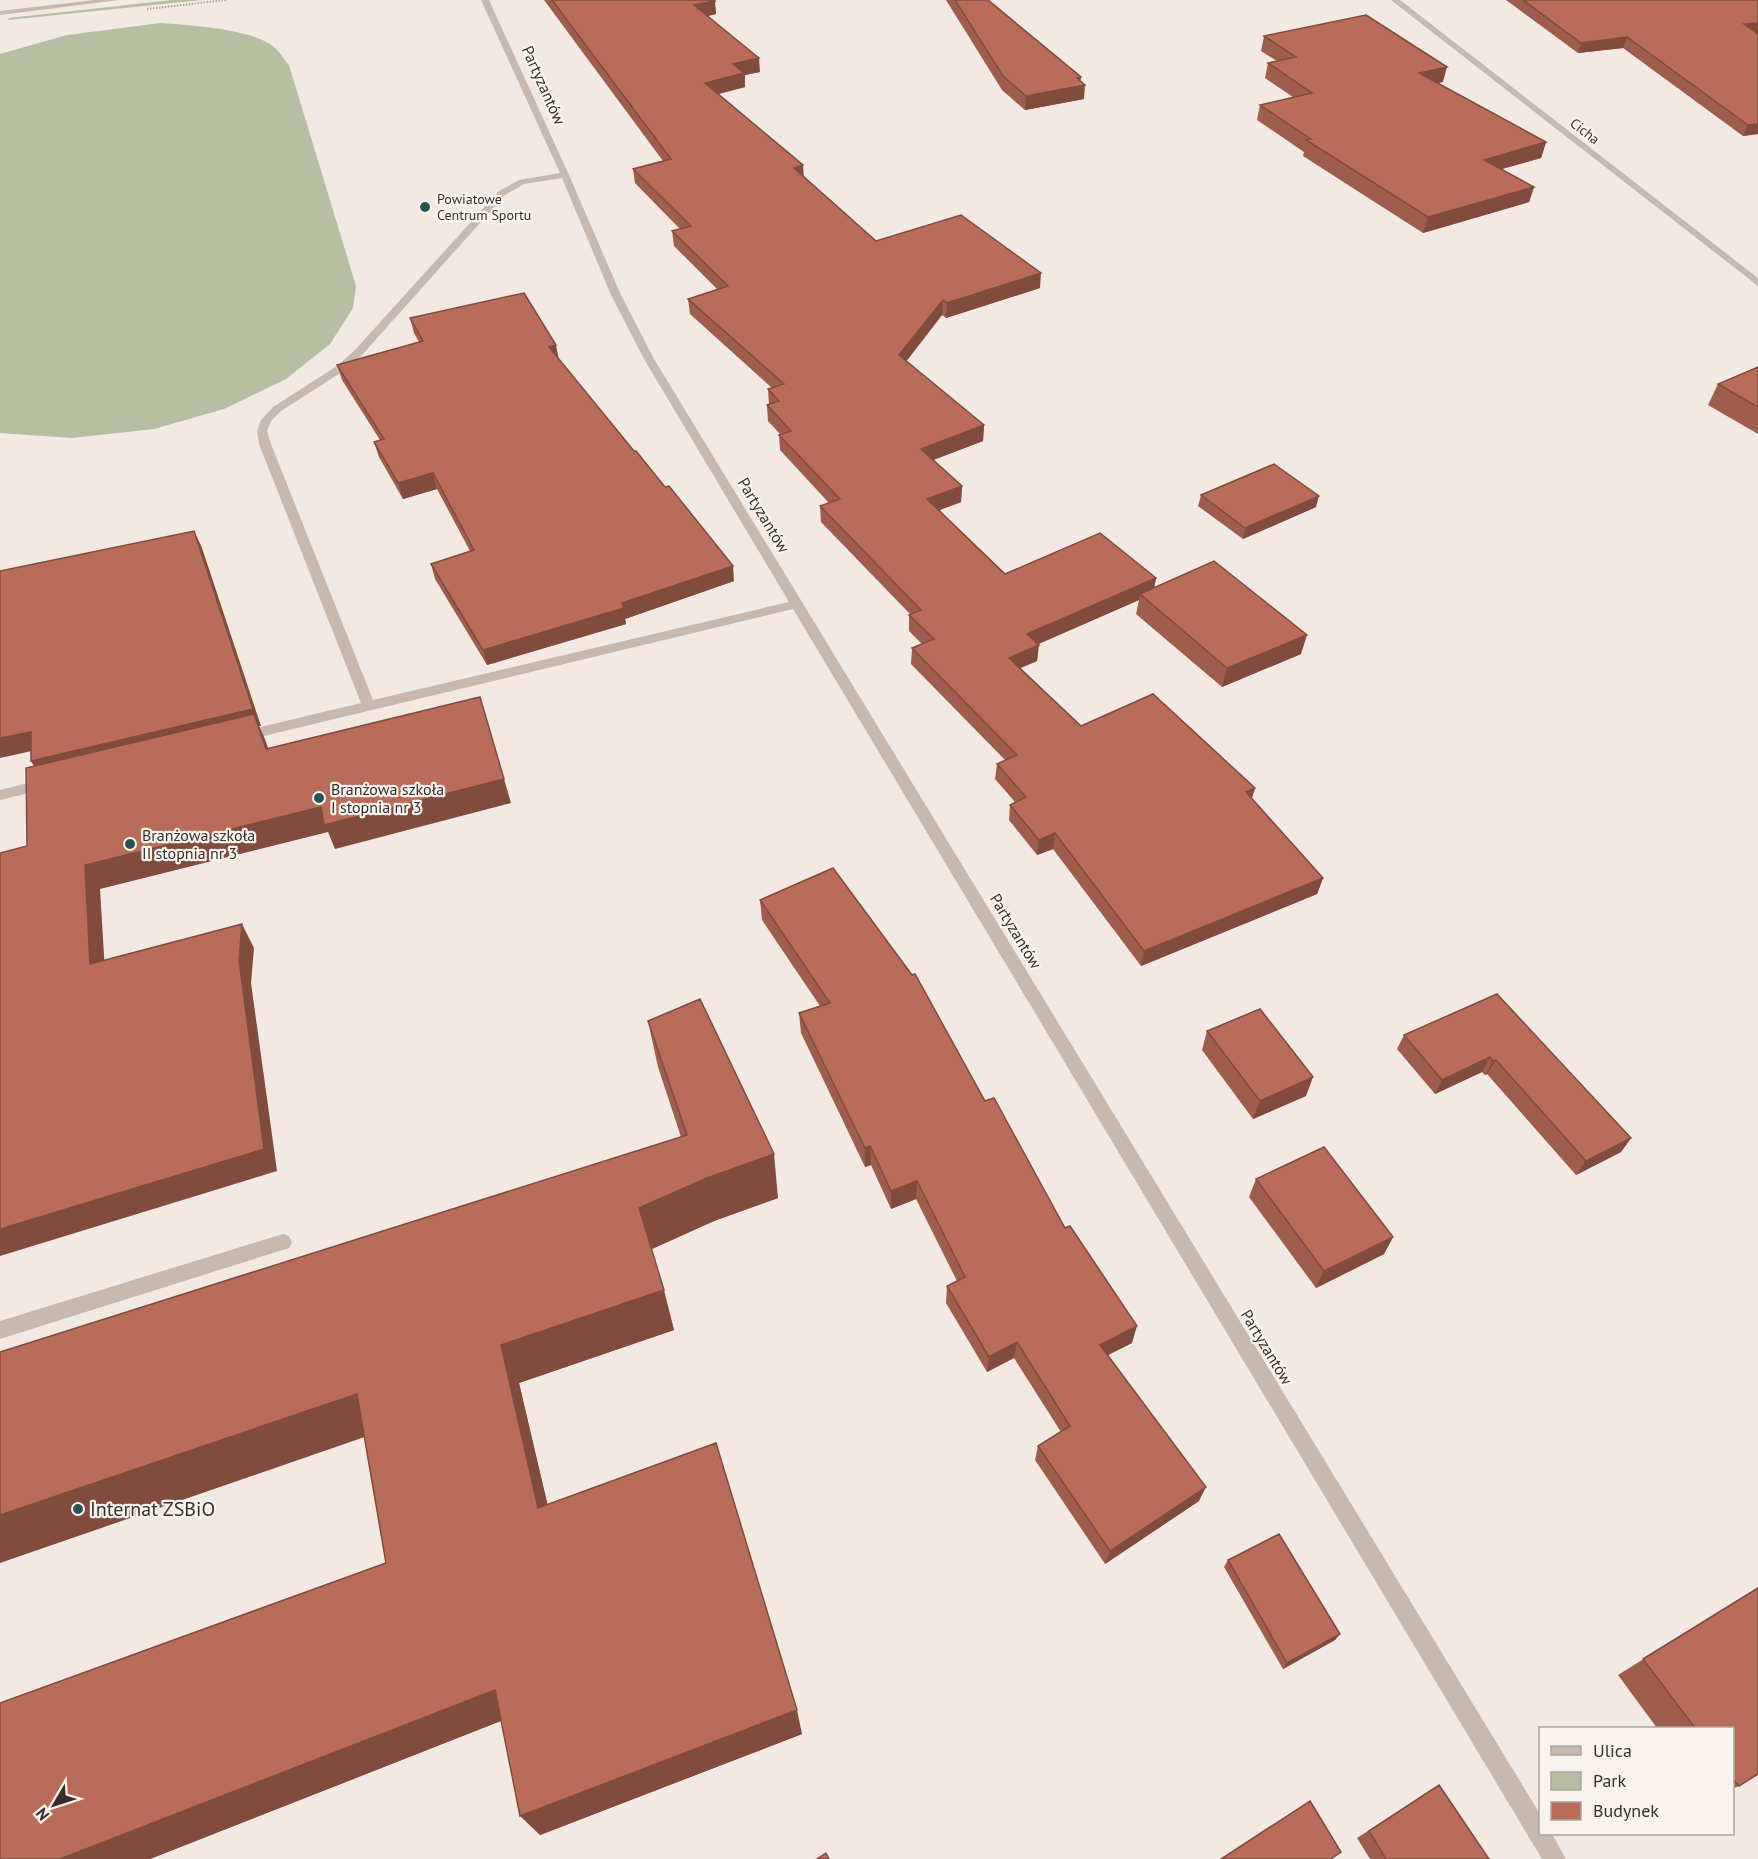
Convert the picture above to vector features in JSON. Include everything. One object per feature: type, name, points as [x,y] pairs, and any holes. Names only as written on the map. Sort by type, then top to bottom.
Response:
[{"type":"street","points":[[0,13],[50,4],[115,0]]},
{"type":"street","name":"Partyzantów","points":[[485,0],[565,175],[616,295],[649,359],[1539,1833]]},
{"type":"street","name":"Cicha","points":[[1395,0],[1758,283]]},
{"type":"street","points":[[369,706],[265,444],[262,431],[266,420],[277,409],[341,368],[358,353],[502,193],[522,182],[565,175]]},
{"type":"street","points":[[231,739],[797,604]]},
{"type":"street","points":[[0,795],[58,781]]},
{"type":"street","points":[[0,1330],[283,1242]]},
{"type":"street","name":"Partyzantów","points":[[1541,1835],[1555,1859]]},
{"type":"green space","points":[[172,0],[202,0],[8,20],[9,18]]},
{"type":"green space","points":[[161,23],[220,29],[252,36],[274,47],[289,65],[356,286],[353,308],[330,344],[286,379],[224,409],[154,429],[72,438],[0,433],[0,54],[67,35]]},
{"type":"building","points":[[552,0],[714,0],[694,5],[759,58],[733,64],[744,73],[705,83],[803,165],[794,168],[876,241],[961,215],[1041,273],[947,303],[943,300],[899,355],[984,425],[921,449],[962,486],[927,499],[1005,574],[1100,533],[1156,578],[1027,634],[1039,645],[1009,658],[1081,726],[1153,694],[1255,788],[1246,792],[1323,878],[1144,951],[1055,833],[1039,840],[1010,805],[1026,797],[997,764],[1017,755],[912,648],[934,639],[909,615],[921,610],[820,506],[840,499],[779,435],[791,431],[767,405],[779,401],[768,389],[784,384],[688,299],[728,286],[672,231],[691,226],[633,169],[671,159]]},
{"type":"building","points":[[955,0],[988,0],[1081,77],[1077,78],[1085,85],[1026,96],[1003,76]]},
{"type":"building","points":[[1523,0],[1758,0],[1758,23],[1744,24],[1758,34],[1758,124],[1748,125],[1627,37],[1581,43]]},
{"type":"building","points":[[1366,15],[1447,67],[1419,73],[1546,142],[1484,160],[1534,187],[1428,217],[1306,140],[1311,139],[1260,105],[1312,93],[1268,63],[1296,57],[1264,36]]},
{"type":"building","points":[[524,293],[556,345],[549,347],[665,487],[669,486],[733,566],[622,603],[624,608],[483,650],[431,564],[474,550],[433,473],[398,483],[374,442],[384,439],[337,365],[423,341],[410,318]]},
{"type":"building","points":[[1758,367],[1758,407],[1718,384]]},
{"type":"building","points":[[1274,464],[1319,496],[1245,528],[1201,495]]},
{"type":"building","points":[[194,531],[253,709],[31,761],[31,732],[0,738],[0,571]]},
{"type":"building","points":[[1214,561],[1307,635],[1227,668],[1140,594]]},
{"type":"building","points":[[480,697],[504,779],[324,825],[321,807],[85,865],[90,964],[242,924],[239,960],[264,1149],[0,1229],[0,853],[27,846],[26,768],[254,714],[266,749]]},
{"type":"building","points":[[833,868],[912,975],[915,974],[985,1101],[994,1098],[1065,1228],[1070,1226],[1137,1326],[1100,1345],[1206,1487],[1110,1551],[1038,1446],[1070,1426],[1017,1342],[989,1357],[947,1286],[965,1277],[917,1181],[891,1191],[870,1146],[865,1148],[799,1013],[830,1003],[760,900]]},
{"type":"building","points":[[1497,994],[1631,1138],[1586,1161],[1496,1060],[1493,1061],[1490,1057],[1442,1080],[1404,1035]]},
{"type":"building","name":"Internat ZSBiO","points":[[700,999],[774,1154],[707,1178],[639,1208],[664,1290],[501,1345],[538,1508],[716,1443],[797,1710],[520,1816],[495,1690],[60,1859],[0,1859],[0,1703],[386,1563],[357,1394],[0,1515],[0,1352],[687,1135],[648,1021]]},
{"type":"building","points":[[1260,1009],[1313,1077],[1260,1101],[1207,1031]]},
{"type":"building","points":[[1324,1147],[1393,1237],[1324,1271],[1256,1179]]},
{"type":"building","points":[[1279,1534],[1340,1634],[1287,1663],[1228,1560]]},
{"type":"building","points":[[1758,1588],[1758,1774],[1739,1786],[1734,1780],[1734,1727],[1694,1727],[1643,1659]]},
{"type":"building","points":[[1439,1785],[1489,1859],[1386,1859],[1369,1831]]},
{"type":"building","points":[[1310,1801],[1341,1852],[1331,1859],[1221,1859]]},
{"type":"building","points":[[826,1853],[829,1859],[817,1859]]},
{"type":"place","name":"Powiatowe Centrum Sportu","points":[[425,207]]},
{"type":"place","name":"Branżowa szkoła I stopnia nr 3","points":[[319,798]]},
{"type":"place","name":"Branżowa szkoła II stopnia nr 3","points":[[130,844]]},
{"type":"place","name":"Internat ZSBiO","points":[[78,1509]]}]
